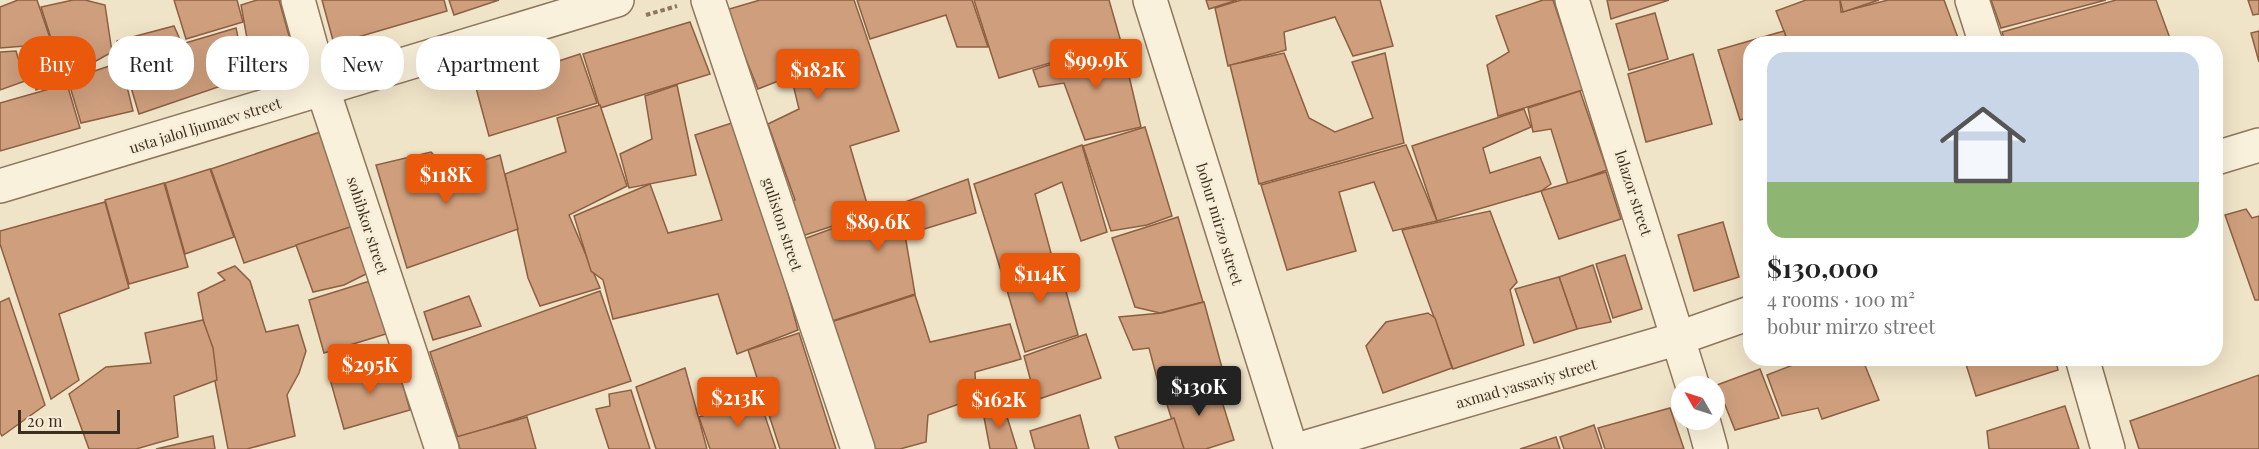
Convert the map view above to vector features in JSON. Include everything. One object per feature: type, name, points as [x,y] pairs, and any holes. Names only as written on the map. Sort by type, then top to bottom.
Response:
[{"type":"street","name":"sohibkor street","points":[[298,0],[321,83]]},
{"type":"street","name":"usta jalol ljumaev street","points":[[404,65],[617,0]]},
{"type":"street","name":"guliston street","points":[[708,0],[858,449]]},
{"type":"street","name":"bobur mirzo street","points":[[1150,0],[1291,449]]},
{"type":"street","name":"lolazor street","points":[[1572,0],[1691,376]]},
{"type":"street","points":[[1972,0],[1983,36]]},
{"type":"street","name":"sohibkor street","points":[[323,90],[442,449]]},
{"type":"street","name":"usta jalol ljumaev street","points":[[0,186],[323,90]]},
{"type":"street","points":[[2223,156],[2259,145]]},
{"type":"street","name":"axmad yassaviy street","points":[[1300,449],[1679,338],[1743,315]]},
{"type":"street","points":[[2084,366],[2108,449]]},
{"type":"street","points":[[1706,430],[1711,449]]},
{"type":"building","points":[[18,0],[37,0],[49,36],[18,36],[18,47],[0,48],[0,7]]},
{"type":"building","points":[[73,0],[85,0],[105,5],[110,36],[108,54],[96,61],[96,36],[50,36],[41,7]]},
{"type":"building","points":[[174,0],[237,0],[243,22],[194,37],[185,36]]},
{"type":"building","points":[[257,0],[279,0],[289,36],[247,36],[241,5]]},
{"type":"building","points":[[322,0],[444,0],[447,11],[361,36],[332,36]]},
{"type":"building","points":[[449,0],[499,0],[454,15]]},
{"type":"building","points":[[760,0],[854,0],[899,131],[850,146],[870,214],[799,237],[787,204],[795,200],[768,124],[799,109],[791,76],[758,89],[726,10]]},
{"type":"building","points":[[857,0],[972,0],[988,47],[957,47],[946,15],[870,39]]},
{"type":"building","points":[[974,0],[1109,0],[1121,42],[999,78]]},
{"type":"building","points":[[1206,0],[1237,0],[1209,9]]},
{"type":"building","points":[[1241,0],[1380,0],[1393,46],[1353,56],[1335,17],[1284,32],[1286,50],[1228,66],[1215,8]]},
{"type":"building","points":[[1543,0],[1553,0],[1583,90],[1498,116],[1487,65],[1509,52],[1496,16]]},
{"type":"building","points":[[1607,0],[1669,0],[1611,19]]},
{"type":"building","points":[[1806,0],[1840,0],[1841,12],[1888,0],[1944,0],[1957,36],[1786,36],[1776,11]]},
{"type":"building","points":[[1840,0],[1879,0],[1843,12]]},
{"type":"building","points":[[1991,0],[2106,0],[2001,28]]},
{"type":"building","points":[[2116,0],[2156,0],[2169,36],[2003,36],[2002,32]]},
{"type":"building","points":[[2248,0],[2259,0],[2259,14],[2253,15]]},
{"type":"building","points":[[1655,13],[1668,59],[1629,70],[1616,24]]},
{"type":"building","points":[[690,22],[710,74],[600,108],[583,54]]},
{"type":"building","points":[[174,26],[178,36],[136,36]]},
{"type":"building","points":[[236,28],[238,36],[209,36]]},
{"type":"building","points":[[1784,31],[1786,36],[1767,36]]},
{"type":"building","points":[[2259,31],[2259,62],[2251,33]]},
{"type":"building","points":[[206,37],[206,90],[209,90],[139,114],[132,90],[194,90],[194,40]]},
{"type":"building","points":[[1121,42],[1141,127],[1085,140],[1064,83],[1039,87],[1033,70]]},
{"type":"building","points":[[1743,43],[1743,119],[1740,120],[1718,50]]},
{"type":"building","points":[[16,51],[18,84],[0,90],[0,52]]},
{"type":"building","points":[[1284,53],[1309,118],[1335,132],[1373,118],[1352,62],[1385,53],[1404,143],[1259,184],[1230,65]]},
{"type":"building","points":[[580,54],[597,103],[489,136],[477,90],[560,90],[560,61]]},
{"type":"building","points":[[1693,54],[1712,124],[1646,142],[1628,74]]},
{"type":"building","points":[[108,66],[108,90],[128,90],[133,111],[81,123],[71,90],[96,90],[96,70]]},
{"type":"building","points":[[677,85],[696,175],[629,188],[620,154],[652,139],[645,96]]},
{"type":"building","points":[[46,90],[69,90],[80,128],[0,151],[0,103]]},
{"type":"building","points":[[1580,91],[1607,170],[1568,184],[1551,129],[1533,132],[1528,108]]},
{"type":"building","points":[[600,105],[627,186],[569,215],[600,288],[540,306],[528,278],[505,174],[566,152],[557,118]]},
{"type":"building","points":[[1524,109],[1531,127],[1483,148],[1490,173],[1540,157],[1551,184],[1541,191],[1437,221],[1412,146]]},
{"type":"building","points":[[741,120],[798,330],[737,354],[718,294],[613,319],[603,280],[591,271],[574,216],[650,184],[668,233],[722,220],[695,135]]},
{"type":"building","points":[[1145,127],[1172,216],[1147,225],[1111,231],[1083,146]]},
{"type":"building","points":[[323,131],[355,226],[244,263],[211,169]]},
{"type":"building","points":[[1082,145],[1107,232],[1081,241],[1062,182],[1035,194],[1051,253],[1001,271],[974,184]]},
{"type":"building","points":[[1406,145],[1437,221],[1393,231],[1374,182],[1339,192],[1356,251],[1287,270],[1261,185]]},
{"type":"building","points":[[431,152],[443,165],[466,166],[500,155],[518,229],[407,268],[376,165]]},
{"type":"building","points":[[210,169],[234,237],[185,254],[165,183]]},
{"type":"building","points":[[1606,172],[1621,219],[1559,239],[1541,191]]},
{"type":"building","points":[[968,179],[976,213],[905,235],[915,294],[829,322],[801,240]]},
{"type":"building","points":[[164,183],[188,267],[129,284],[105,200]]},
{"type":"building","points":[[105,202],[129,288],[59,314],[79,380],[51,399],[0,244],[0,231]]},
{"type":"building","points":[[2246,209],[2252,218],[2259,216],[2259,300],[2255,300],[2225,215]]},
{"type":"building","points":[[1490,211],[1517,282],[1510,290],[1524,345],[1453,369],[1402,230]]},
{"type":"building","points":[[1178,217],[1203,302],[1160,313],[1135,307],[1112,238]]},
{"type":"building","points":[[1723,222],[1739,277],[1694,291],[1678,235]]},
{"type":"building","points":[[356,225],[370,272],[344,285],[313,292],[296,245]]},
{"type":"building","points":[[1056,255],[1078,335],[1025,352],[1002,273]]},
{"type":"building","points":[[1625,255],[1642,309],[1613,318],[1596,264]]},
{"type":"building","points":[[1593,265],[1611,322],[1577,329],[1559,277]]},
{"type":"building","points":[[235,266],[250,281],[266,332],[298,325],[306,351],[299,373],[287,395],[295,436],[247,449],[228,449],[198,293],[225,280],[218,273]]},
{"type":"building","points":[[1559,277],[1577,329],[1534,343],[1515,289]]},
{"type":"building","points":[[373,280],[389,333],[324,353],[309,300]]},
{"type":"building","points":[[600,291],[631,381],[458,438],[430,352]]},
{"type":"building","points":[[915,295],[930,342],[1010,324],[1021,359],[975,372],[976,398],[928,415],[926,442],[900,449],[874,449],[828,323]]},
{"type":"building","points":[[469,296],[481,326],[433,340],[424,312]]},
{"type":"building","points":[[9,298],[45,405],[2,436],[0,433],[0,302]]},
{"type":"building","points":[[1204,302],[1224,375],[1161,393],[1149,348],[1133,350],[1119,317],[1162,313]]},
{"type":"building","points":[[1428,313],[1435,318],[1452,368],[1383,393],[1366,346],[1386,322]]},
{"type":"building","points":[[203,320],[213,348],[217,380],[174,396],[178,437],[136,449],[89,449],[69,394],[106,367],[151,363],[145,333]]},
{"type":"building","points":[[799,333],[836,449],[780,449],[748,350]]},
{"type":"building","points":[[1086,334],[1101,378],[1036,400],[1024,356]]},
{"type":"building","points":[[396,361],[410,410],[344,429],[330,379]]},
{"type":"building","points":[[1790,366],[1865,366],[1879,400],[1822,419],[1818,408],[1782,416],[1767,375]]},
{"type":"building","points":[[1967,366],[2057,366],[2058,370],[1976,396]]},
{"type":"building","points":[[685,368],[707,449],[656,449],[636,387]]},
{"type":"building","points":[[1760,369],[1779,418],[1735,430],[1725,405],[1725,382]]},
{"type":"building","points":[[2259,375],[2259,449],[2139,449],[2130,421]]},
{"type":"building","points":[[1215,379],[1234,440],[1206,449],[1181,449],[1164,395]]},
{"type":"building","points":[[631,390],[650,449],[609,449],[596,409],[610,406],[609,394]]},
{"type":"building","points":[[759,398],[776,449],[710,449],[699,417]]},
{"type":"building","points":[[2065,406],[2079,449],[1989,449],[1987,431]]},
{"type":"building","points":[[1004,407],[1017,449],[990,449],[983,412]]},
{"type":"building","points":[[1670,408],[1671,430],[1678,430],[1684,449],[1605,449],[1598,428]]},
{"type":"building","points":[[1080,415],[1089,449],[1035,449],[1030,431]]},
{"type":"building","points":[[527,417],[536,449],[460,449],[456,437]]},
{"type":"building","points":[[1174,418],[1184,449],[1119,449],[1115,437]]},
{"type":"building","points":[[1594,425],[1602,449],[1564,449],[1560,437]]},
{"type":"building","points":[[213,436],[215,449],[156,449]]},
{"type":"building","points":[[1556,437],[1560,449],[1520,449]]}]
